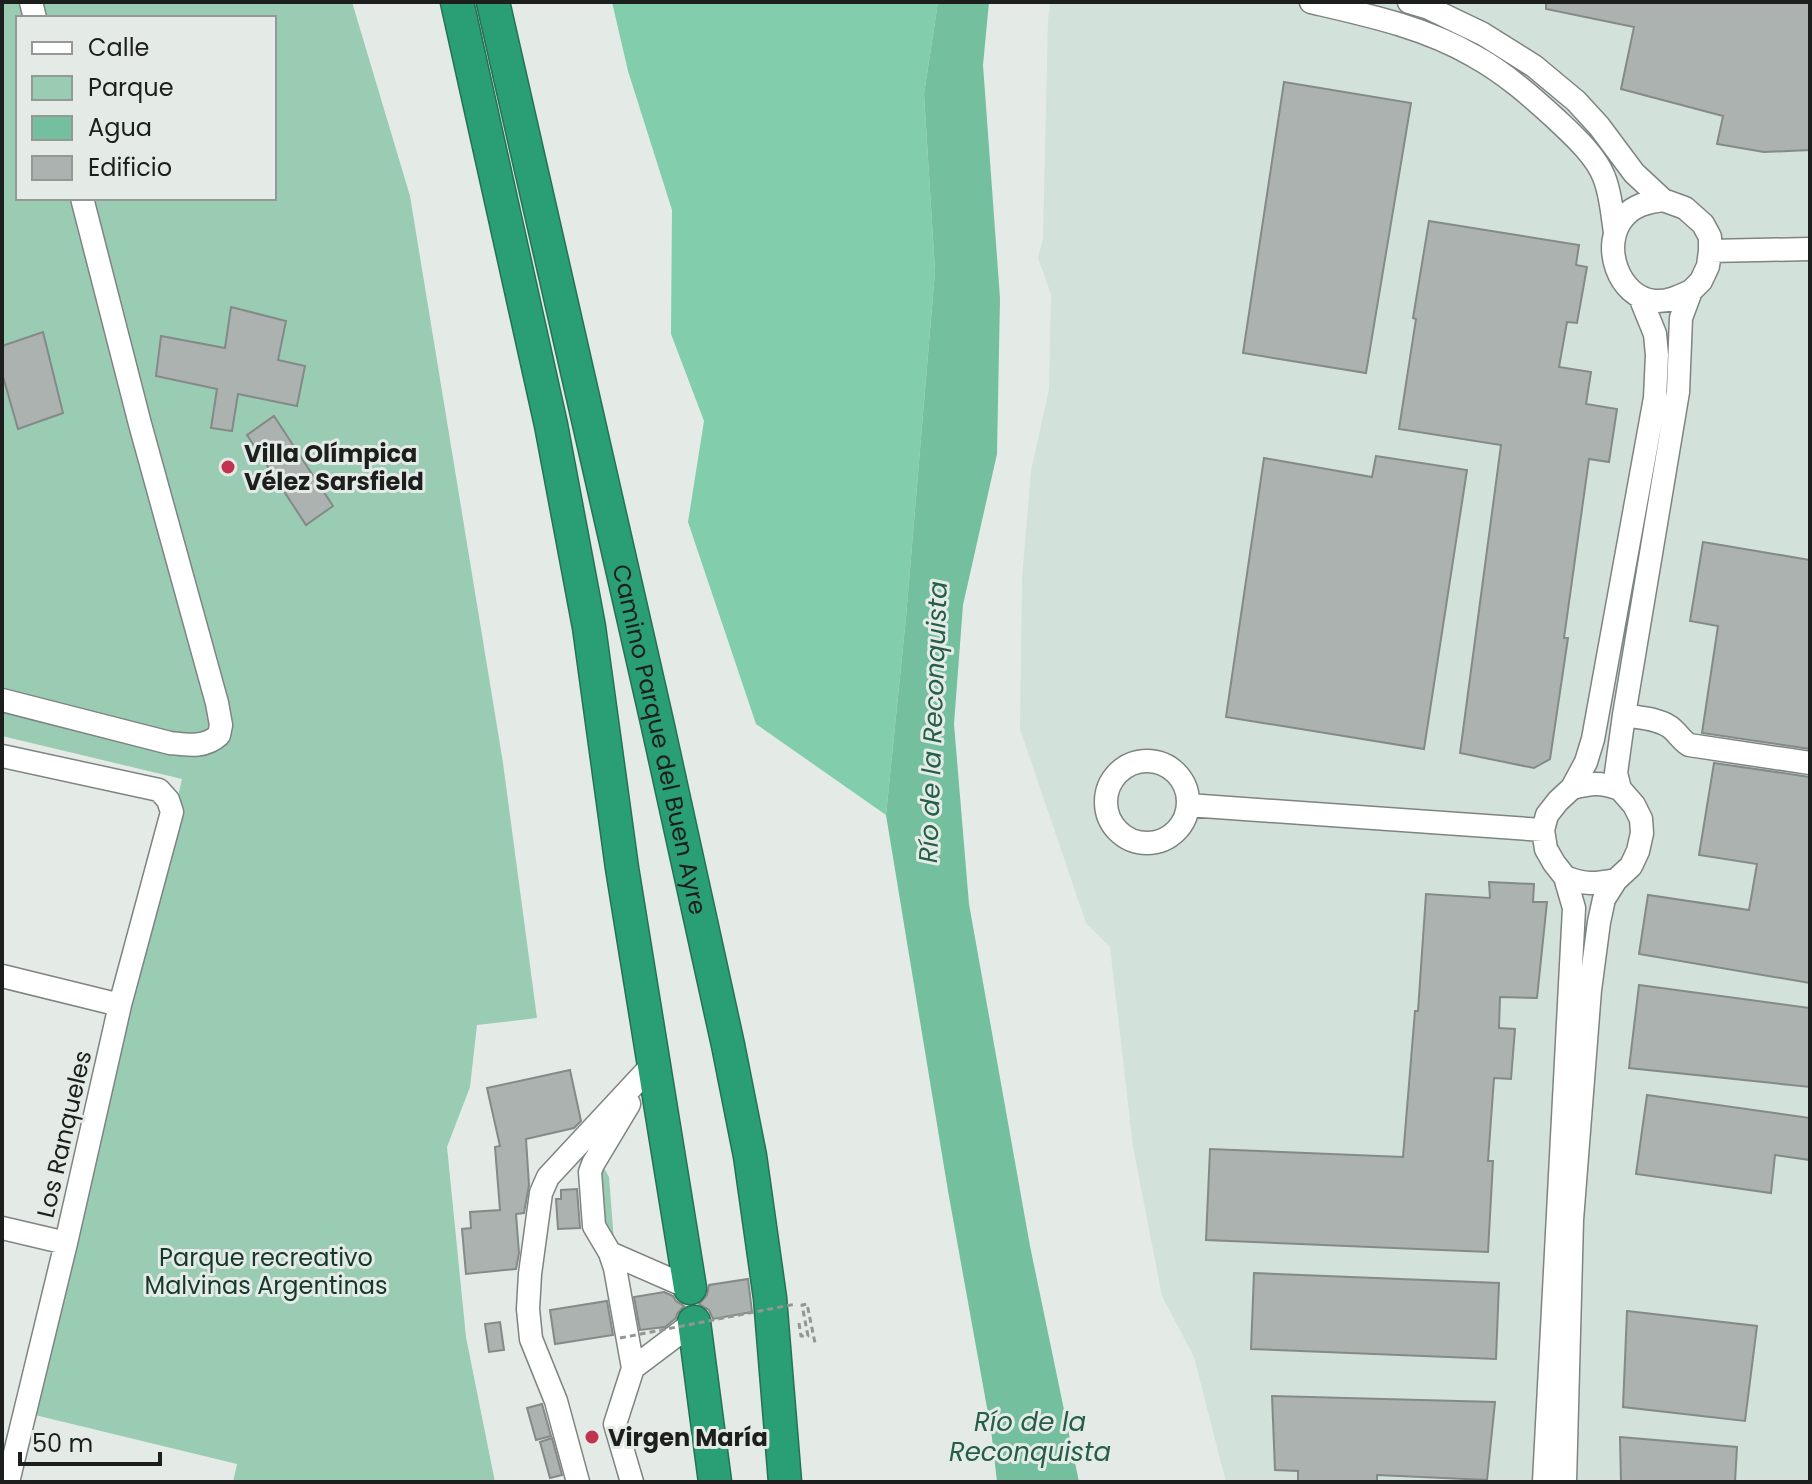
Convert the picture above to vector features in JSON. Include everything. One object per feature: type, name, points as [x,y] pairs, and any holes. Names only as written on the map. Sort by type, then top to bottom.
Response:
[{"type":"highway","name":"Camino Parque del Buen Ayre","points":[[457,2],[551,425],[586,612],[622,868],[690,1288]]},
{"type":"highway","name":"Camino Parque del Buen Ayre","points":[[493,2],[657,722],[742,1115],[770,1298],[785,1482]]},
{"type":"highway","points":[[694,1322],[715,1482]]},
{"type":"street","points":[[1311,2],[1416,30],[1474,56],[1506,77],[1566,128],[1594,159],[1604,176],[1615,232],[1613,256],[1618,272],[1629,288],[1640,297],[1656,301],[1675,299],[1691,291],[1701,281],[1710,251],[1710,237],[1703,224],[1685,208],[1663,200],[1634,173],[1576,101],[1534,66],[1483,34],[1429,8],[1409,2]]},
{"type":"street","points":[[2,700],[170,743],[211,743],[219,735],[221,725],[83,200]]},
{"type":"street","points":[[1615,232],[1624,217],[1642,204],[1663,200]]},
{"type":"street","points":[[1710,251],[1810,249]]},
{"type":"street","points":[[1565,1482],[1572,1220],[1590,990],[1604,899],[1616,880],[1631,866],[1642,833],[1641,819],[1620,789],[1616,773],[1678,392],[1681,318],[1691,291]]},
{"type":"street","points":[[1544,1482],[1574,908],[1565,877],[1546,849],[1543,830],[1547,815],[1572,788],[1586,762],[1593,739],[1655,398],[1655,334],[1640,297]]},
{"type":"street","points":[[1624,715],[1661,722],[1689,745],[1810,763]]},
{"type":"street","name":"Los Ranqueles","points":[[2,756],[159,790],[168,800],[172,812],[120,1005],[8,1482]]},
{"type":"street","points":[[1572,788],[1591,783],[1620,789]]},
{"type":"street","points":[[1188,805],[1543,830]]},
{"type":"street","points":[[1565,877],[1595,884],[1616,880]]},
{"type":"street","points":[[2,976],[120,1005]]},
{"type":"street","points":[[632,1482],[615,1424],[633,1368],[615,1268],[594,1226],[590,1172],[654,1063]]},
{"type":"street","points":[[578,1482],[556,1401],[531,1339],[528,1309],[530,1274],[541,1193],[548,1177],[654,1063]]},
{"type":"street","points":[[2,1228],[66,1243]]},
{"type":"street","points":[[610,1253],[690,1288]]},
{"type":"street","points":[[633,1368],[694,1322]]},
{"type":"path","points":[[620,1338],[796,1304],[801,1336],[808,1336],[802,1305],[807,1304],[815,1343]]},
{"type":"shaded area","points":[[612,2],[938,2],[924,94],[935,271],[886,815],[756,724],[688,522],[704,421],[671,334],[672,210],[628,71]]},
{"type":"shaded area","points":[[1050,2],[1810,2],[1810,1482],[1226,1482],[1194,1357],[1162,1296],[1133,1147],[1110,947],[1086,923],[1020,729],[1022,578],[1031,471],[1049,389],[1051,294],[1038,258],[1043,239]]},
{"type":"green space","name":"Parque recreativo Malvinas Argentinas","points":[[2,2],[352,2],[410,196],[503,763],[537,1018],[477,1025],[470,1087],[447,1147],[466,1337],[495,1482],[233,1482],[237,1464],[35,1415],[182,779],[2,736]]},
{"type":"green space","points":[[604,1168],[609,1177],[614,1241],[604,1232],[601,1174]]},
{"type":"water","name":"Río de la Reconquista","points":[[938,2],[989,2],[983,65],[1000,298],[997,454],[963,605],[954,724],[969,904],[1030,1246],[1079,1482],[997,1482],[991,1430],[886,815],[935,271],[924,94]]},
{"type":"building","points":[[1546,2],[1810,2],[1810,150],[1764,152],[1717,144],[1723,116],[1621,89],[1634,27],[1546,9]]},
{"type":"building","points":[[1284,82],[1411,103],[1366,373],[1243,353]]},
{"type":"building","points":[[1429,221],[1579,245],[1576,265],[1587,267],[1577,323],[1567,322],[1559,367],[1591,372],[1586,404],[1617,409],[1609,462],[1589,459],[1550,759],[1534,768],[1460,753],[1501,445],[1399,429]]},
{"type":"building","points":[[231,307],[286,321],[278,360],[305,366],[297,406],[238,394],[232,431],[211,428],[217,389],[156,376],[161,336],[225,348]]},
{"type":"building","points":[[43,332],[63,413],[18,429],[2,373],[2,346]]},
{"type":"building","points":[[274,416],[333,506],[306,525],[247,435]]},
{"type":"building","points":[[1376,456],[1467,470],[1424,749],[1226,717],[1264,458],[1372,477]]},
{"type":"building","points":[[1703,542],[1810,560],[1810,749],[1702,733],[1718,626],[1690,621]]},
{"type":"building","points":[[1714,763],[1810,777],[1810,983],[1639,954],[1648,895],[1749,910],[1757,864],[1699,855]]},
{"type":"building","points":[[1489,882],[1534,884],[1533,902],[1547,902],[1537,998],[1500,997],[1499,1028],[1515,1029],[1511,1079],[1494,1078],[1488,1161],[1493,1161],[1488,1252],[1206,1240],[1210,1149],[1403,1157],[1426,894],[1490,898]]},
{"type":"building","points":[[1639,985],[1810,1008],[1810,1087],[1629,1068]]},
{"type":"building","points":[[570,1070],[581,1121],[574,1128],[526,1139],[529,1185],[524,1213],[516,1214],[519,1253],[516,1269],[466,1274],[462,1229],[471,1228],[470,1212],[500,1210],[495,1147],[500,1146],[487,1088]]},
{"type":"building","points":[[1647,1095],[1810,1118],[1810,1160],[1775,1155],[1771,1193],[1636,1174]]},
{"type":"building","points":[[577,1189],[580,1228],[558,1229],[556,1199],[561,1199],[561,1190]]},
{"type":"building","points":[[1254,1273],[1499,1283],[1496,1359],[1251,1349]]},
{"type":"building","points":[[748,1279],[752,1312],[713,1319],[709,1310],[699,1304],[707,1295],[709,1285]]},
{"type":"building","points":[[664,1292],[684,1306],[665,1327],[640,1330],[634,1297]]},
{"type":"building","points":[[607,1301],[613,1335],[555,1344],[550,1310]]},
{"type":"building","points":[[1627,1311],[1757,1326],[1745,1421],[1623,1407]]},
{"type":"building","points":[[500,1322],[504,1350],[489,1352],[485,1324]]},
{"type":"building","points":[[1272,1396],[1495,1402],[1487,1480],[1377,1475],[1377,1482],[1298,1482],[1298,1471],[1275,1470]]},
{"type":"building","points":[[542,1404],[551,1436],[536,1440],[527,1408]]},
{"type":"building","points":[[1620,1437],[1737,1447],[1735,1482],[1621,1482]]},
{"type":"building","points":[[552,1438],[562,1475],[550,1478],[540,1442]]},
{"type":"place","name":"Villa Olímpica Vélez Sarsfield","points":[[228,467]]},
{"type":"place","name":"Virgen María","points":[[592,1437]]}]
